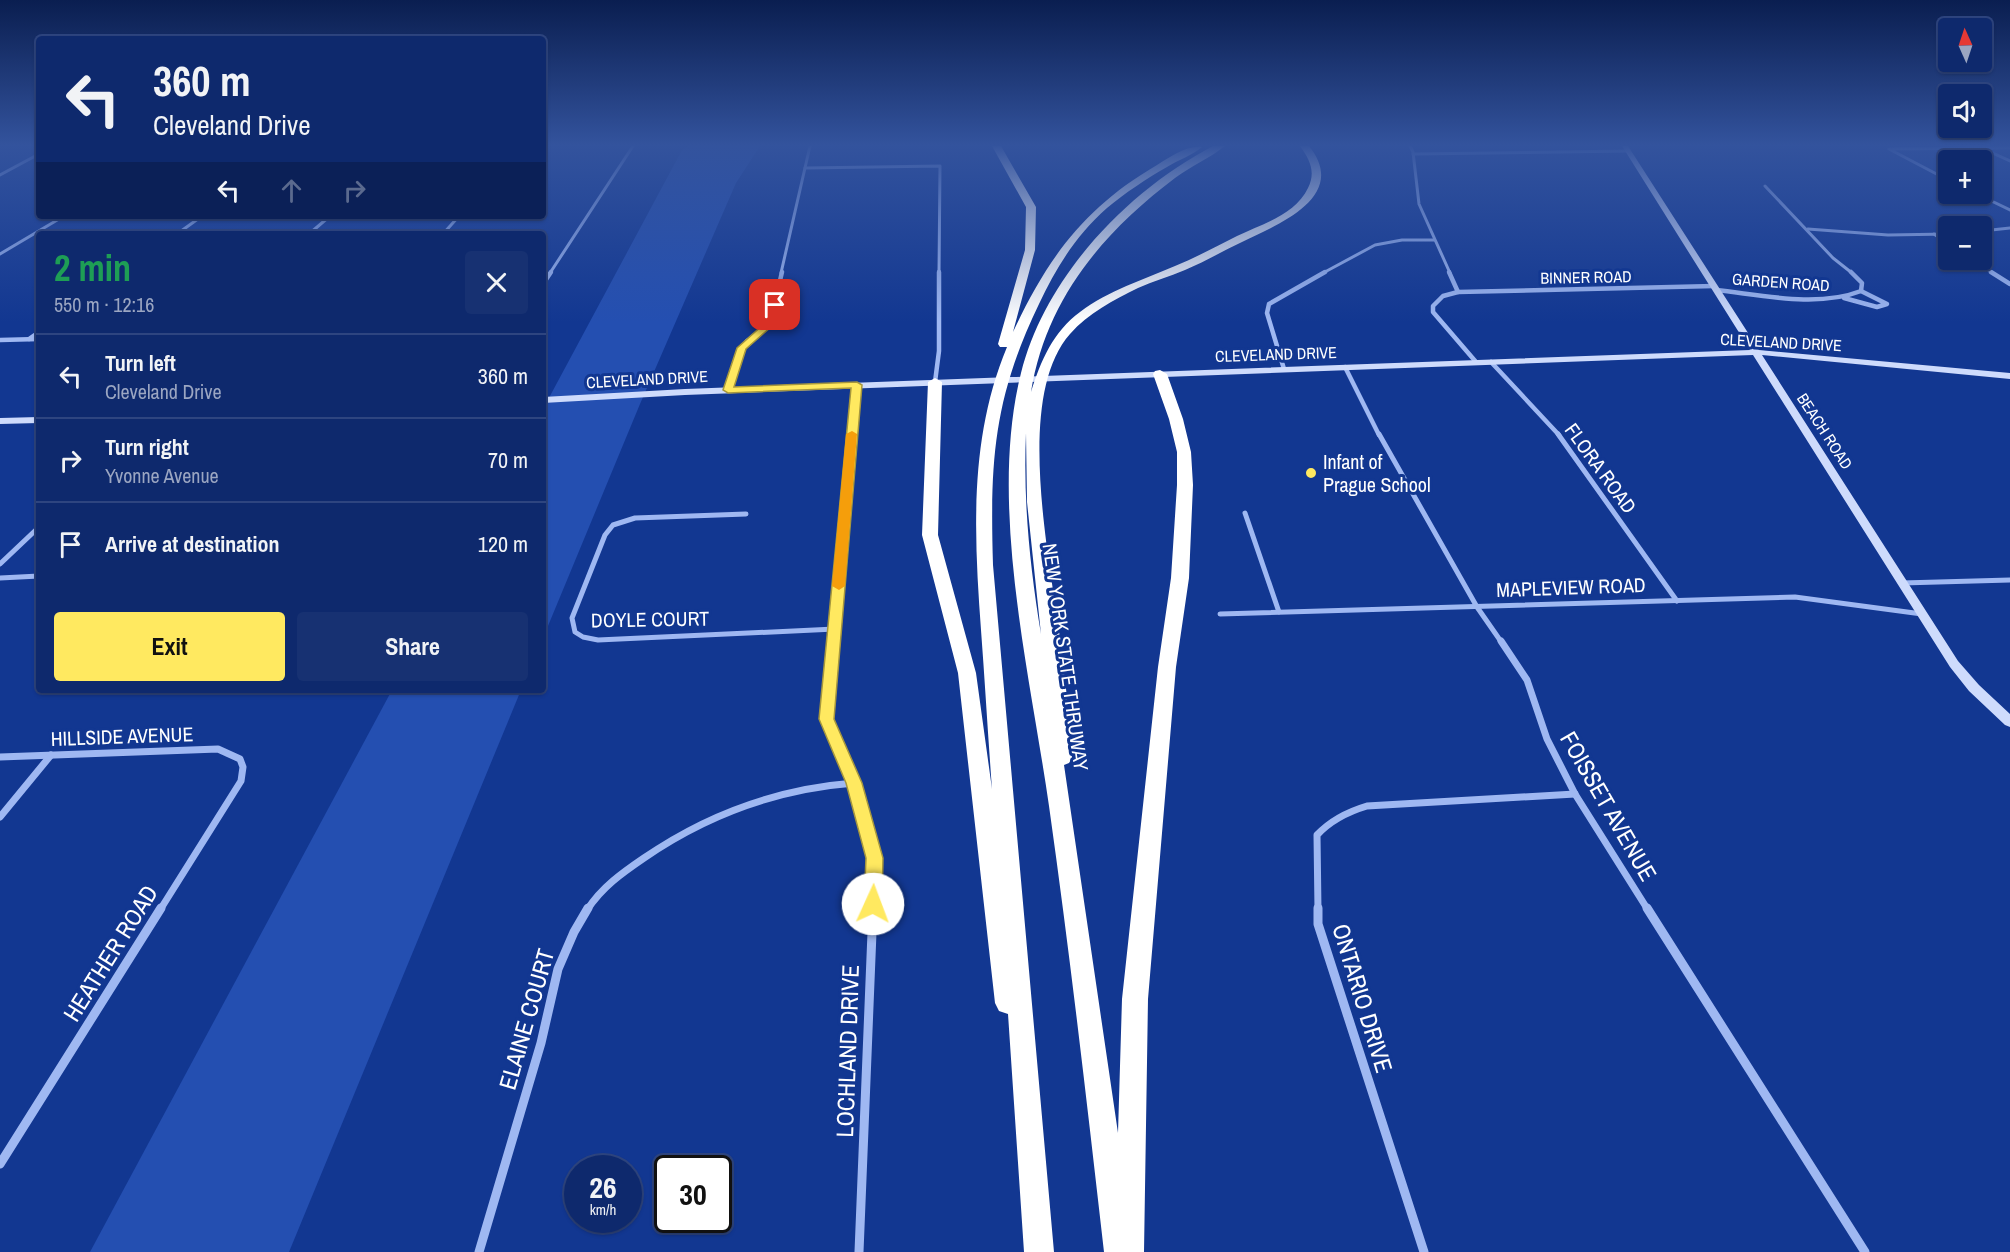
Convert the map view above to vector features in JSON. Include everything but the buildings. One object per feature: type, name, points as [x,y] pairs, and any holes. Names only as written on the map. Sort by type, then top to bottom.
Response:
[{"type":"highway","points":[[1002,373],[1004,342],[1030,250],[1029,204]]},
{"type":"highway","points":[[1038,1247],[985,565],[984,482],[991,420],[1002,373],[1012,345],[1046,276],[1076,234],[1109,204]]},
{"type":"highway","name":"NEW YORK STATE THRUWAY","points":[[1119,1252],[1066,846],[1024,584],[1017,494],[1020,411],[1031,362],[1046,320],[1064,284],[1087,255],[1138,204]]},
{"type":"highway","points":[[1066,846],[1060,713],[1032,466],[1035,409],[1046,363],[1059,339],[1076,321],[1099,304],[1279,221],[1301,204]]},
{"type":"highway","points":[[1129,1252],[1135,999],[1167,667],[1180,578],[1185,485],[1184,452],[1176,419],[1160,374]]},
{"type":"highway","points":[[935,382],[930,535],[967,673],[1038,1247]]},
{"type":"street","points":[[546,279],[595,204]]},
{"type":"street","points":[[728,390],[742,348],[750,339],[765,330],[771,319],[797,204]]},
{"type":"street","points":[[935,382],[939,351],[940,204]]},
{"type":"street","points":[[1419,204],[1458,292],[1443,296],[1433,306],[1433,312],[1476,362]]},
{"type":"street","name":"BEACH ROAD","points":[[1661,204],[1901,583],[1962,675],[2010,722]]},
{"type":"street","name":"GARDEN ROAD","points":[[1783,204],[1833,258],[1858,278],[1862,283],[1861,291]]},
{"type":"street","points":[[39,231],[59,219]]},
{"type":"street","points":[[181,231],[198,219]]},
{"type":"street","points":[[312,231],[326,219]]},
{"type":"street","points":[[446,231],[456,219]]},
{"type":"street","points":[[1992,230],[2010,228]]},
{"type":"street","points":[[1807,229],[1888,235],[1938,234]]},
{"type":"street","points":[[0,254],[36,233]]},
{"type":"street","points":[[1934,234],[1938,237]]},
{"type":"street","points":[[1284,369],[1267,313],[1269,304],[1375,245],[1402,240],[1434,240]]},
{"type":"street","points":[[1988,270],[2010,284]]},
{"type":"street","name":"BINNER ROAD","points":[[1458,292],[1715,288]]},
{"type":"street","name":"GARDEN ROAD","points":[[1715,288],[1818,298],[1844,298],[1876,307],[1887,304],[1861,291],[1844,298]]},
{"type":"street","points":[[28,340],[36,334]]},
{"type":"street","points":[[0,340],[36,339]]},
{"type":"street","name":"CLEVELAND DRIVE","points":[[546,400],[728,390],[1755,352],[2010,376]]},
{"type":"street","name":"FLORA ROAD","points":[[1491,362],[1556,431],[1677,601]]},
{"type":"street","name":"FOISSET AVENUE","points":[[1345,367],[1383,442],[1477,607],[1527,680],[1546,739],[1575,794],[1864,1252]]},
{"type":"street","name":"LOCHLAND DRIVE","points":[[857,385],[826,719],[875,858],[859,1252]]},
{"type":"street","points":[[0,421],[36,420]]},
{"type":"street","points":[[1245,513],[1279,612]]},
{"type":"street","name":"DOYLE COURT","points":[[746,514],[635,518],[613,525],[605,535],[572,618],[571,626],[575,634],[584,639],[598,640],[836,629]]},
{"type":"street","points":[[0,564],[36,530]]},
{"type":"street","points":[[0,578],[36,576]]},
{"type":"street","points":[[1901,583],[2010,580]]},
{"type":"street","name":"MAPLEVIEW ROAD","points":[[1220,614],[1795,597],[1922,614]]},
{"type":"street","name":"HILLSIDE AVENUE","points":[[0,757],[219,749],[232,752],[242,760]]},
{"type":"street","points":[[0,817],[51,755]]},
{"type":"street","name":"HEATHER ROAD","points":[[0,1164],[241,781],[244,770],[242,760]]},
{"type":"street","name":"ELAINE COURT","points":[[479,1252],[544,1029],[558,969],[568,943],[595,897],[627,869],[661,845],[705,821],[732,809],[770,797],[849,783]]},
{"type":"street","name":"ONTARIO DRIVE","points":[[1424,1252],[1318,924],[1317,835],[1329,822],[1345,812],[1367,806],[1575,794]]},
{"type":"shaded area","points":[[653,204],[727,204],[640,404],[546,631],[546,403]]},
{"type":"shaded area","points":[[390,693],[520,693],[289,1252],[90,1252]]},
{"type":"slow traffic","points":[[839,586],[852,434]]},
{"type":"place","name":"Infant of Prague School","points":[[1311,473]]},
{"type":"route","points":[[775,305],[765,330],[750,339],[742,348],[728,390],[857,385],[826,719],[854,783],[875,858],[873,904]]}]
